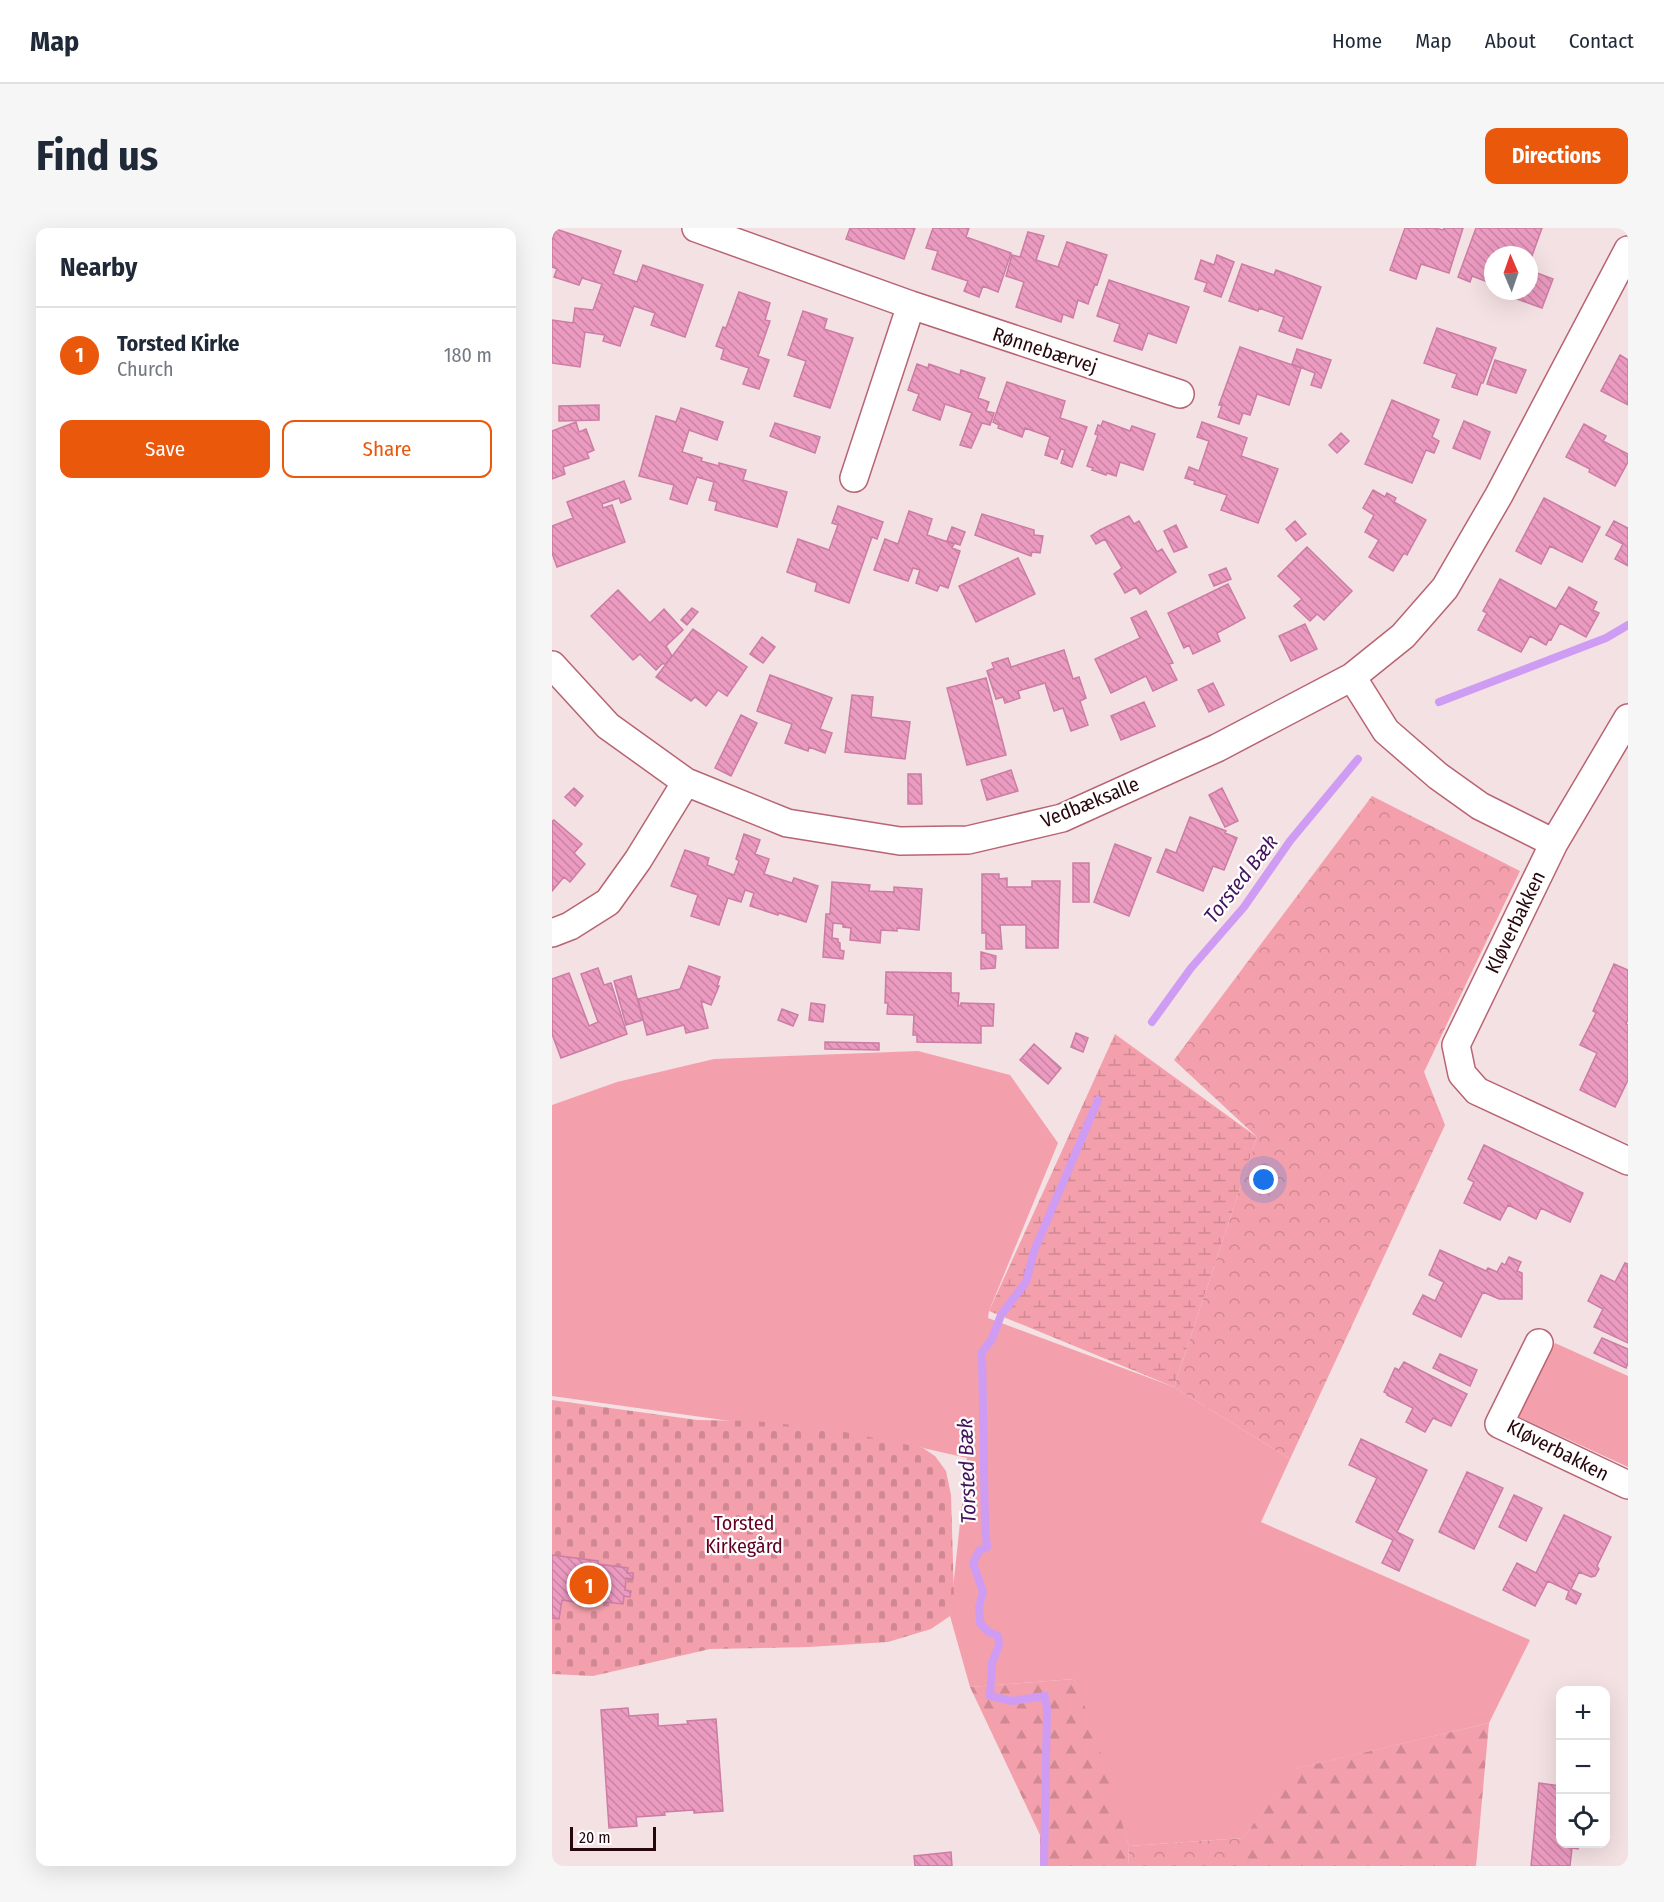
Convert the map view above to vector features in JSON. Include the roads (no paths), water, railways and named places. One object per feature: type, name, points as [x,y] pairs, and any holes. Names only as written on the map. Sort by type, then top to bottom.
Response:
[{"type":"street","name":"Rønnebærvej","points":[[696,228],[911,305],[1180,394]]},
{"type":"street","name":"Vedbæksalle","points":[[552,665],[608,726],[686,782],[787,824],[900,841],[968,840],[1062,818],[1217,748],[1352,677],[1404,636],[1445,588],[1498,495],[1628,250]]},
{"type":"street","points":[[854,478],[911,305]]},
{"type":"street","points":[[1352,677],[1386,731],[1438,776],[1480,806],[1554,843]]},
{"type":"street","name":"Kløverbakken","points":[[1628,718],[1554,843],[1456,1045],[1462,1074],[1477,1090],[1628,1161]]},
{"type":"street","points":[[552,933],[570,926],[608,902],[638,861],[686,782]]},
{"type":"street","name":"Kløverbakken","points":[[1539,1342],[1499,1424],[1628,1485]]},
{"type":"waterway","name":"Torsted Bæk","points":[[1439,702],[1606,638],[1628,625]]},
{"type":"waterway","name":"Torsted Bæk","points":[[1152,1022],[1191,968],[1244,907],[1290,841],[1358,759]]},
{"type":"waterway","name":"Torsted Bæk","points":[[1044,1866],[1047,1709],[1045,1696],[1012,1701],[990,1696],[992,1663],[999,1645],[998,1636],[987,1631],[980,1623],[979,1607],[983,1592],[973,1563],[980,1550],[987,1547],[982,1352],[992,1339],[1001,1315],[1026,1282],[1034,1251],[1098,1100]]},
{"type":"place","name":"Torsted Kirke","points":[[589,1585]]},
{"type":"park label","name":"Torsted Kirkegård","points":[[744,1534]]}]
